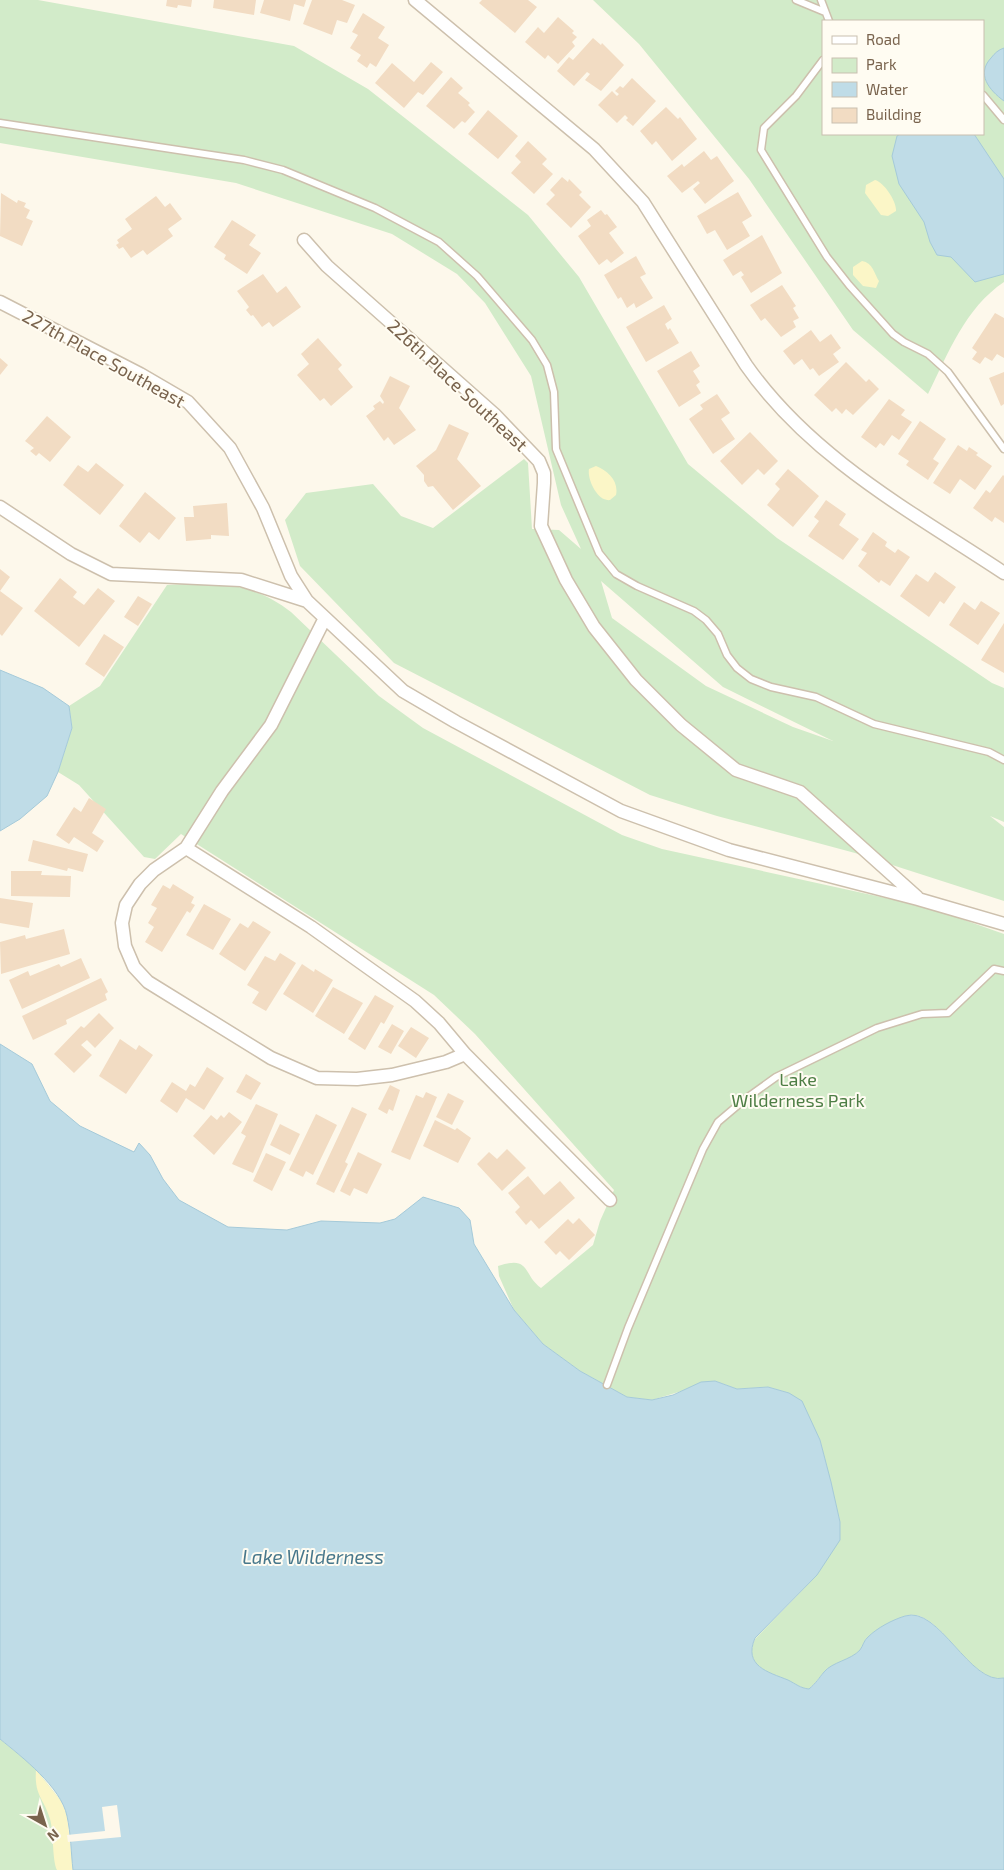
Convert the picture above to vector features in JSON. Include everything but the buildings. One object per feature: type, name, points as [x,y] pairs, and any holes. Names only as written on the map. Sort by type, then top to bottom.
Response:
[{"type":"street","points":[[415,0],[594,149],[619,174],[643,202],[764,391],[790,420],[816,444],[872,486],[1004,573]]},
{"type":"street","name":"226th Place Southeast","points":[[304,240],[327,266],[494,414],[539,461],[544,483],[540,526],[566,580],[594,627],[636,680],[682,725],[736,770],[800,792],[918,899]]},
{"type":"street","name":"227th Place Southeast","points":[[0,302],[140,374],[188,402],[230,448],[263,508],[291,576],[307,601]]},
{"type":"street","points":[[0,507],[71,554],[111,574],[241,580],[307,601],[403,692],[621,811],[729,850],[918,899],[1004,924]]},
{"type":"street","points":[[325,618],[291,690],[271,725],[222,791],[186,848],[154,870],[140,884],[126,905],[122,923],[125,946],[134,967],[148,982],[270,1058],[317,1078],[357,1079],[392,1075],[422,1069],[465,1054]]},
{"type":"street","points":[[186,848],[311,927],[415,1001],[439,1023],[465,1054],[610,1200]]},
{"type":"lane","points":[[796,0],[825,12]]},
{"type":"lane","points":[[820,0],[828,20]]},
{"type":"lane","points":[[822,61],[796,96],[764,128],[761,150],[827,257],[849,285],[893,334],[928,354],[948,372],[1004,449]]},
{"type":"lane","points":[[984,96],[1004,120]]},
{"type":"lane","points":[[0,123],[244,160],[283,170],[375,208],[439,242],[477,276],[532,340],[547,365],[554,392],[556,449],[599,553],[616,574],[637,586],[694,611],[706,620],[718,634],[727,655],[737,668],[751,679],[770,687],[816,697],[874,724],[989,752],[1004,760]]},
{"type":"lane","points":[[607,1385],[628,1328],[704,1149],[718,1122],[776,1077],[877,1028],[922,1014],[948,1013],[994,970],[1004,971]]},
{"type":"green space","points":[[0,0],[38,0],[294,46],[368,89],[528,215],[579,277],[688,464],[777,538],[992,683],[1004,688],[1004,822],[990,816],[1004,827],[1004,901],[855,853],[717,816],[650,795],[394,663],[300,566],[285,520],[306,493],[373,484],[401,516],[433,528],[524,459],[528,463],[532,529],[559,530],[581,549],[561,505],[531,376],[485,303],[457,274],[392,234],[236,183],[0,143]],"holes":[[[601,581],[723,687],[833,741],[793,727],[706,686],[612,618]]]},
{"type":"green space","points":[[593,0],[1004,0],[1004,282],[978,305],[968,318],[928,394],[853,330],[749,179],[639,44]]},
{"type":"green space","name":"Lake Wilderness Park","points":[[210,583],[253,591],[282,605],[379,696],[423,728],[622,835],[662,849],[913,904],[936,910],[1004,934],[1004,1678],[991,1677],[979,1670],[966,1659],[942,1632],[930,1622],[918,1616],[905,1616],[876,1631],[867,1638],[857,1653],[825,1671],[809,1689],[759,1667],[752,1656],[755,1639],[817,1575],[840,1522],[820,1440],[789,1393],[768,1387],[737,1389],[715,1381],[652,1400],[627,1397],[580,1371],[543,1344],[514,1310],[499,1276],[498,1266],[509,1263],[521,1264],[541,1288],[593,1245],[600,1221],[614,1190],[475,1034],[434,995],[181,834],[155,859],[144,857],[79,785],[58,772],[72,728],[69,706],[100,686],[167,585]]},
{"type":"green space","points":[[0,1739],[34,1767],[61,1801],[73,1870],[0,1870]]},
{"type":"sand","points":[[875,180],[886,188],[896,207],[896,211],[888,216],[881,215],[865,193],[866,185]]},
{"type":"sand","points":[[862,261],[871,266],[879,281],[876,288],[863,286],[853,275],[853,267]]},
{"type":"sand","points":[[596,466],[612,477],[616,485],[616,495],[610,500],[601,498],[594,489],[589,469]]},
{"type":"sand","points":[[36,1770],[61,1801],[67,1815],[73,1870],[57,1870],[55,1866],[50,1819],[36,1786]]},
{"type":"water","points":[[1004,48],[1004,101],[989,87],[986,81],[985,70],[995,53]]},
{"type":"water","points":[[975,135],[1004,179],[1004,274],[975,282],[951,257],[937,255],[930,242],[924,222],[899,184],[892,156],[897,136]]},
{"type":"water","points":[[0,670],[43,688],[69,706],[72,728],[58,772],[47,796],[20,819],[0,831]]},
{"type":"water","name":"Lake Wilderness","points":[[0,1044],[32,1064],[50,1101],[80,1126],[134,1152],[139,1143],[150,1155],[163,1179],[179,1200],[228,1227],[287,1230],[321,1221],[380,1223],[395,1219],[423,1197],[459,1208],[470,1220],[474,1244],[514,1310],[543,1344],[580,1371],[627,1397],[652,1400],[673,1395],[701,1382],[715,1381],[737,1389],[768,1387],[789,1393],[802,1401],[820,1440],[840,1522],[840,1540],[817,1575],[755,1638],[752,1655],[759,1666],[766,1671],[809,1689],[827,1669],[860,1650],[867,1638],[880,1627],[905,1616],[918,1616],[930,1622],[979,1670],[991,1677],[1004,1678],[1004,1870],[73,1870],[67,1816],[57,1794],[40,1773],[0,1739]]},
{"type":"pier","points":[[117,1805],[121,1837],[68,1842],[67,1835],[105,1831],[102,1807]]}]
